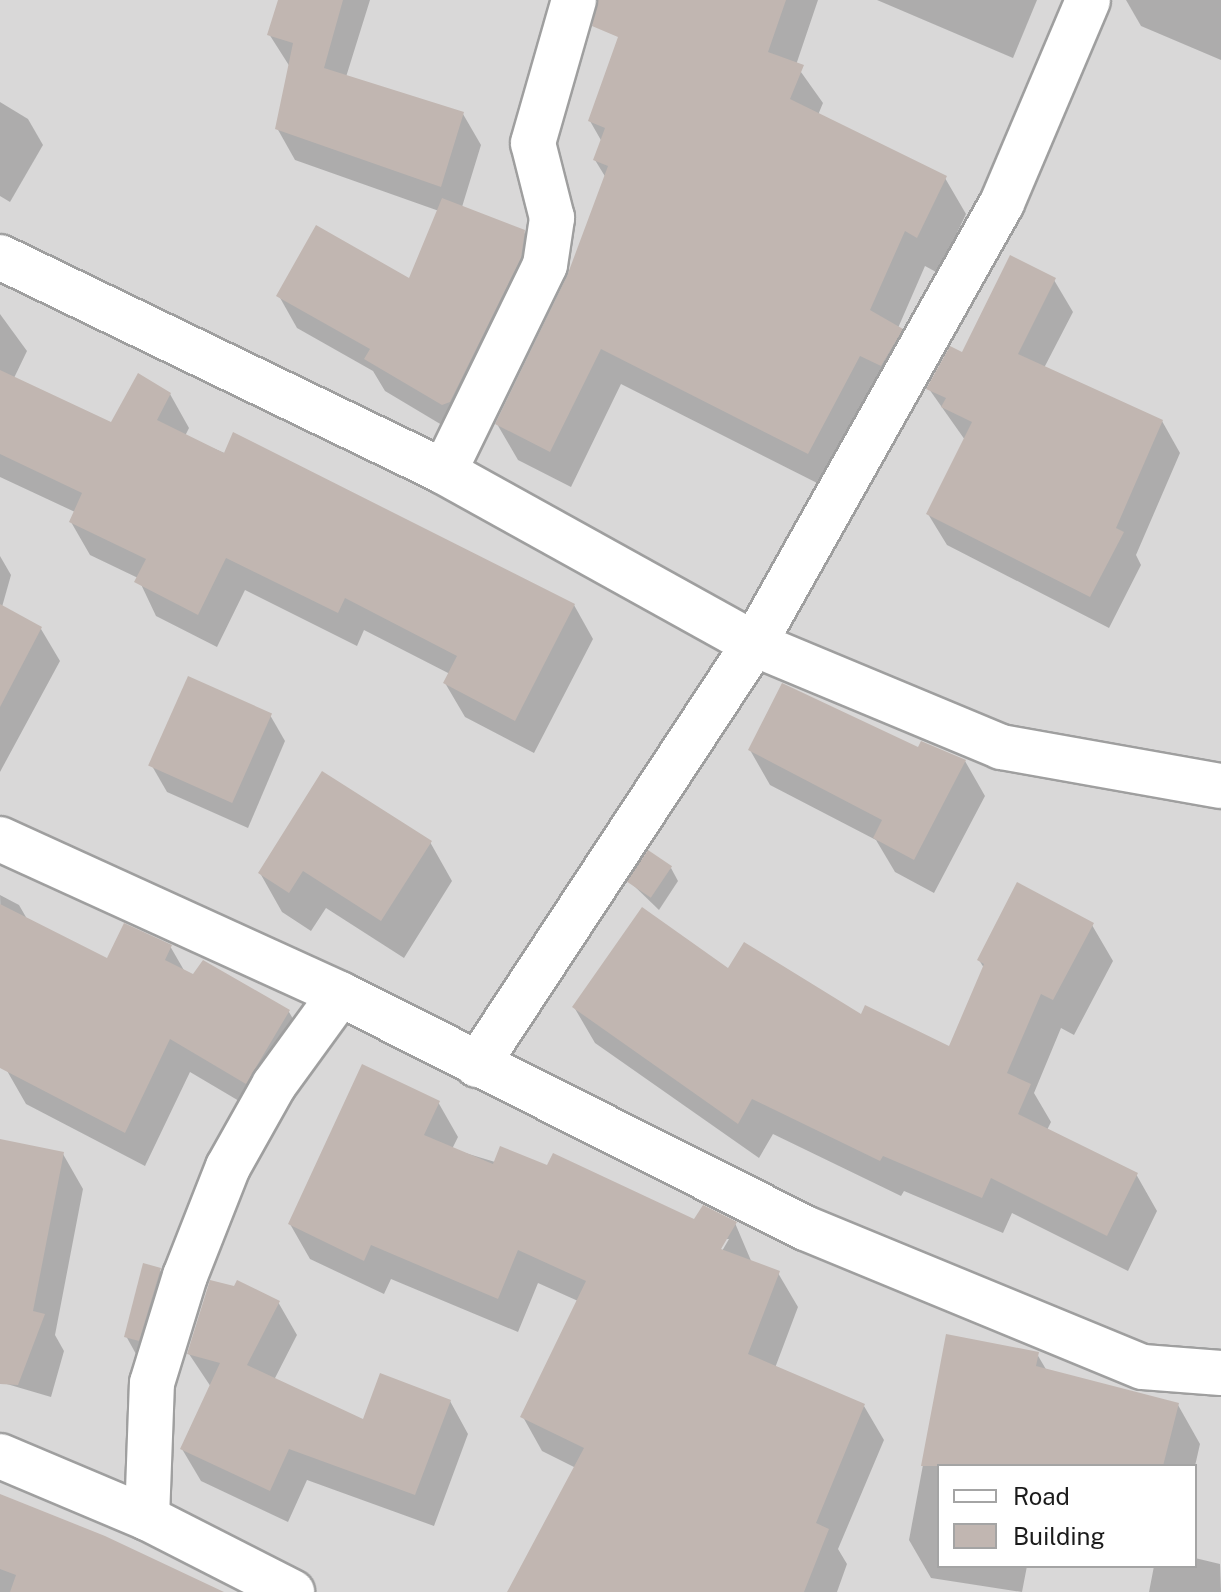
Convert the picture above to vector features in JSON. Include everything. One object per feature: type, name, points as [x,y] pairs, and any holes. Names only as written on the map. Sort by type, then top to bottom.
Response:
[{"type":"street","points":[[444,472],[545,265],[552,218],[533,143],[574,0]]},
{"type":"street","points":[[477,1065],[754,644],[1002,203],[1088,0]]},
{"type":"street","points":[[0,257],[444,472],[754,644],[1001,747],[1221,786]]},
{"type":"street","points":[[0,839],[340,994],[805,1228],[1070,1340],[1143,1367],[1221,1373]]},
{"type":"street","points":[[147,1518],[152,1383],[185,1276],[228,1167],[274,1085],[340,994]]},
{"type":"street","points":[[0,1456],[147,1518],[292,1592]]},
{"type":"shaded area","points":[[0,0],[1221,0],[1221,1592],[0,1592]]},
{"type":"building","points":[[278,0],[343,0],[324,68],[464,112],[441,187],[275,129],[293,43],[267,35]]},
{"type":"building","points":[[598,0],[786,0],[768,52],[804,65],[790,99],[947,176],[917,238],[905,231],[870,310],[903,329],[881,366],[860,356],[808,454],[601,349],[550,452],[495,424],[567,276],[608,166],[593,160],[605,128],[588,121],[618,37],[592,26]]},
{"type":"building","points":[[442,198],[525,230],[521,258],[450,402],[442,405],[364,359],[370,349],[276,296],[316,225],[409,278]]},
{"type":"building","points":[[1010,255],[1056,278],[1018,354],[1163,420],[1116,528],[1124,532],[1090,597],[926,514],[972,422],[941,407],[946,398],[926,389],[950,346],[962,352]]},
{"type":"building","points":[[0,370],[111,422],[138,373],[171,393],[157,420],[224,453],[233,432],[575,604],[515,721],[443,683],[457,656],[345,598],[338,613],[226,558],[198,615],[134,582],[146,559],[69,522],[82,493],[0,454]]},
{"type":"building","points":[[0,604],[42,627],[0,707]]},
{"type":"building","points":[[188,676],[272,713],[232,803],[148,766]]},
{"type":"building","points":[[782,683],[918,747],[921,741],[966,760],[914,860],[873,838],[882,820],[748,750]]},
{"type":"building","points":[[322,771],[432,841],[381,921],[303,871],[289,893],[258,873]]},
{"type":"building","points":[[648,850],[672,866],[651,898],[627,882]]},
{"type":"building","points":[[1017,882],[1094,923],[1053,1000],[1041,994],[1007,1073],[1031,1084],[1018,1114],[1138,1173],[1107,1236],[991,1178],[982,1198],[883,1156],[880,1161],[752,1099],[738,1124],[572,1007],[642,907],[728,968],[744,942],[861,1014],[865,1005],[949,1046],[984,964],[977,960]]},
{"type":"building","points":[[0,904],[107,958],[124,923],[172,945],[165,960],[193,974],[203,960],[290,1010],[246,1084],[170,1039],[125,1133],[0,1068]]},
{"type":"building","points":[[362,1064],[440,1101],[424,1135],[493,1164],[500,1146],[547,1165],[553,1153],[694,1219],[703,1205],[737,1222],[721,1249],[780,1271],[748,1354],[865,1404],[816,1523],[829,1529],[804,1592],[507,1592],[584,1448],[520,1417],[586,1281],[518,1250],[498,1299],[371,1245],[364,1261],[288,1224]]},
{"type":"building","points":[[0,1139],[64,1152],[33,1311],[45,1314],[18,1385],[0,1384]]},
{"type":"building","points":[[143,1263],[161,1268],[139,1341],[124,1337]]},
{"type":"building","points":[[210,1280],[234,1286],[237,1280],[280,1301],[247,1365],[363,1419],[380,1373],[451,1400],[415,1495],[289,1449],[270,1491],[180,1449],[220,1363],[187,1354]]},
{"type":"building","points":[[946,1334],[1039,1352],[1036,1366],[1179,1403],[1164,1464],[921,1466]]},
{"type":"building","points":[[0,1494],[105,1536],[224,1592],[10,1592],[16,1575],[0,1569]]}]
